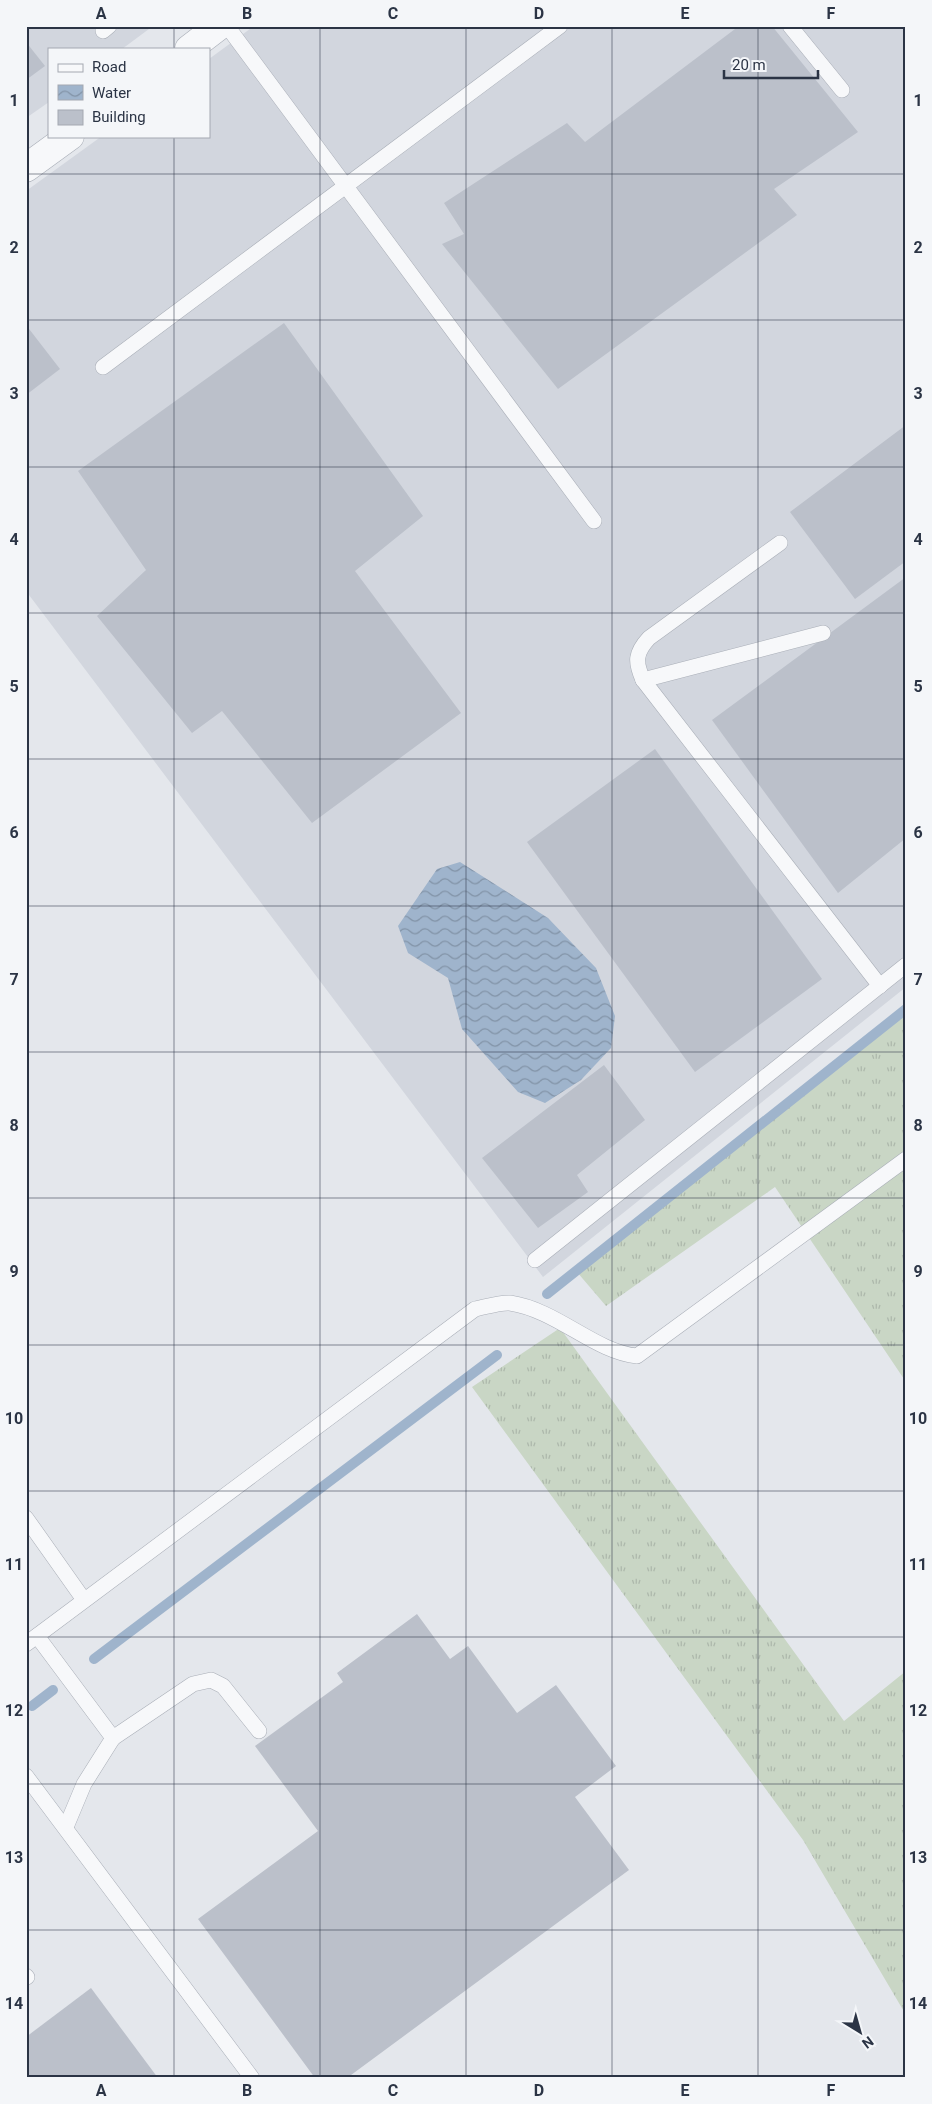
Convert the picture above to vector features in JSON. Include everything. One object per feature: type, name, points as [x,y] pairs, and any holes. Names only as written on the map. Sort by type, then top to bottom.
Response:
[{"type":"street","points":[[189,48],[219,26]]},
{"type":"street","points":[[26,168],[67,138]]},
{"type":"lane","points":[[227,26],[594,521]]},
{"type":"lane","points":[[103,367],[560,26]]},
{"type":"lane","points":[[790,26],[842,90]]},
{"type":"lane","points":[[780,543],[649,638],[639,649],[636,663],[643,680],[880,986]]},
{"type":"lane","points":[[643,680],[823,633]]},
{"type":"lane","points":[[535,1260],[906,965]]},
{"type":"lane","points":[[113,1738],[32,1640],[476,1309],[508,1303],[552,1316],[622,1354],[637,1356],[906,1159]]},
{"type":"lane","points":[[26,1518],[84,1600]]},
{"type":"lane","points":[[66,1827],[84,1784],[113,1738],[193,1684],[210,1680],[222,1686],[259,1732]]},
{"type":"lane","points":[[26,1776],[252,2078]]},
{"type":"shaded area","points":[[26,26],[153,26],[123,48],[48,48],[48,103],[26,118]]},
{"type":"shaded area","points":[[254,26],[906,26],[906,987],[543,1277],[26,591],[26,191],[99,138],[210,138],[210,58]]},
{"type":"green space","points":[[906,1009],[906,1382],[775,1187],[606,1306],[577,1272]]},
{"type":"green space","points":[[560,1328],[844,1721],[906,1671],[906,2015],[803,1840],[472,1387]]},
{"type":"water","points":[[460,862],[548,918],[596,968],[615,1016],[611,1048],[581,1080],[545,1103],[518,1092],[462,1029],[448,978],[408,953],[398,926],[437,869]]},
{"type":"building","points":[[739,26],[772,26],[858,132],[774,189],[797,215],[558,389],[442,244],[464,234],[444,203],[567,123],[585,142]]},
{"type":"building","points":[[26,42],[45,66],[26,80]]},
{"type":"building","points":[[284,323],[423,516],[355,571],[461,713],[312,823],[222,711],[192,733],[97,616],[146,570],[78,471]]},
{"type":"building","points":[[26,325],[60,369],[26,395]]},
{"type":"building","points":[[906,425],[906,561],[855,599],[790,512]]},
{"type":"building","points":[[906,577],[906,838],[838,893],[712,720]]},
{"type":"building","points":[[655,749],[822,979],[695,1072],[527,842]]},
{"type":"building","points":[[604,1065],[645,1120],[577,1175],[588,1192],[538,1228],[482,1158]]},
{"type":"building","points":[[417,1614],[450,1659],[468,1646],[517,1713],[556,1685],[616,1766],[575,1797],[629,1870],[347,2078],[315,2078],[198,1919],[318,1831],[255,1746],[343,1682],[337,1673]]},
{"type":"building","points":[[91,1988],[158,2078],[26,2078],[26,2037]]},
{"type":"waterway","points":[[547,1294],[906,1009]]},
{"type":"waterway","points":[[94,1659],[497,1355]]},
{"type":"waterway","points":[[32,1706],[53,1690]]}]
